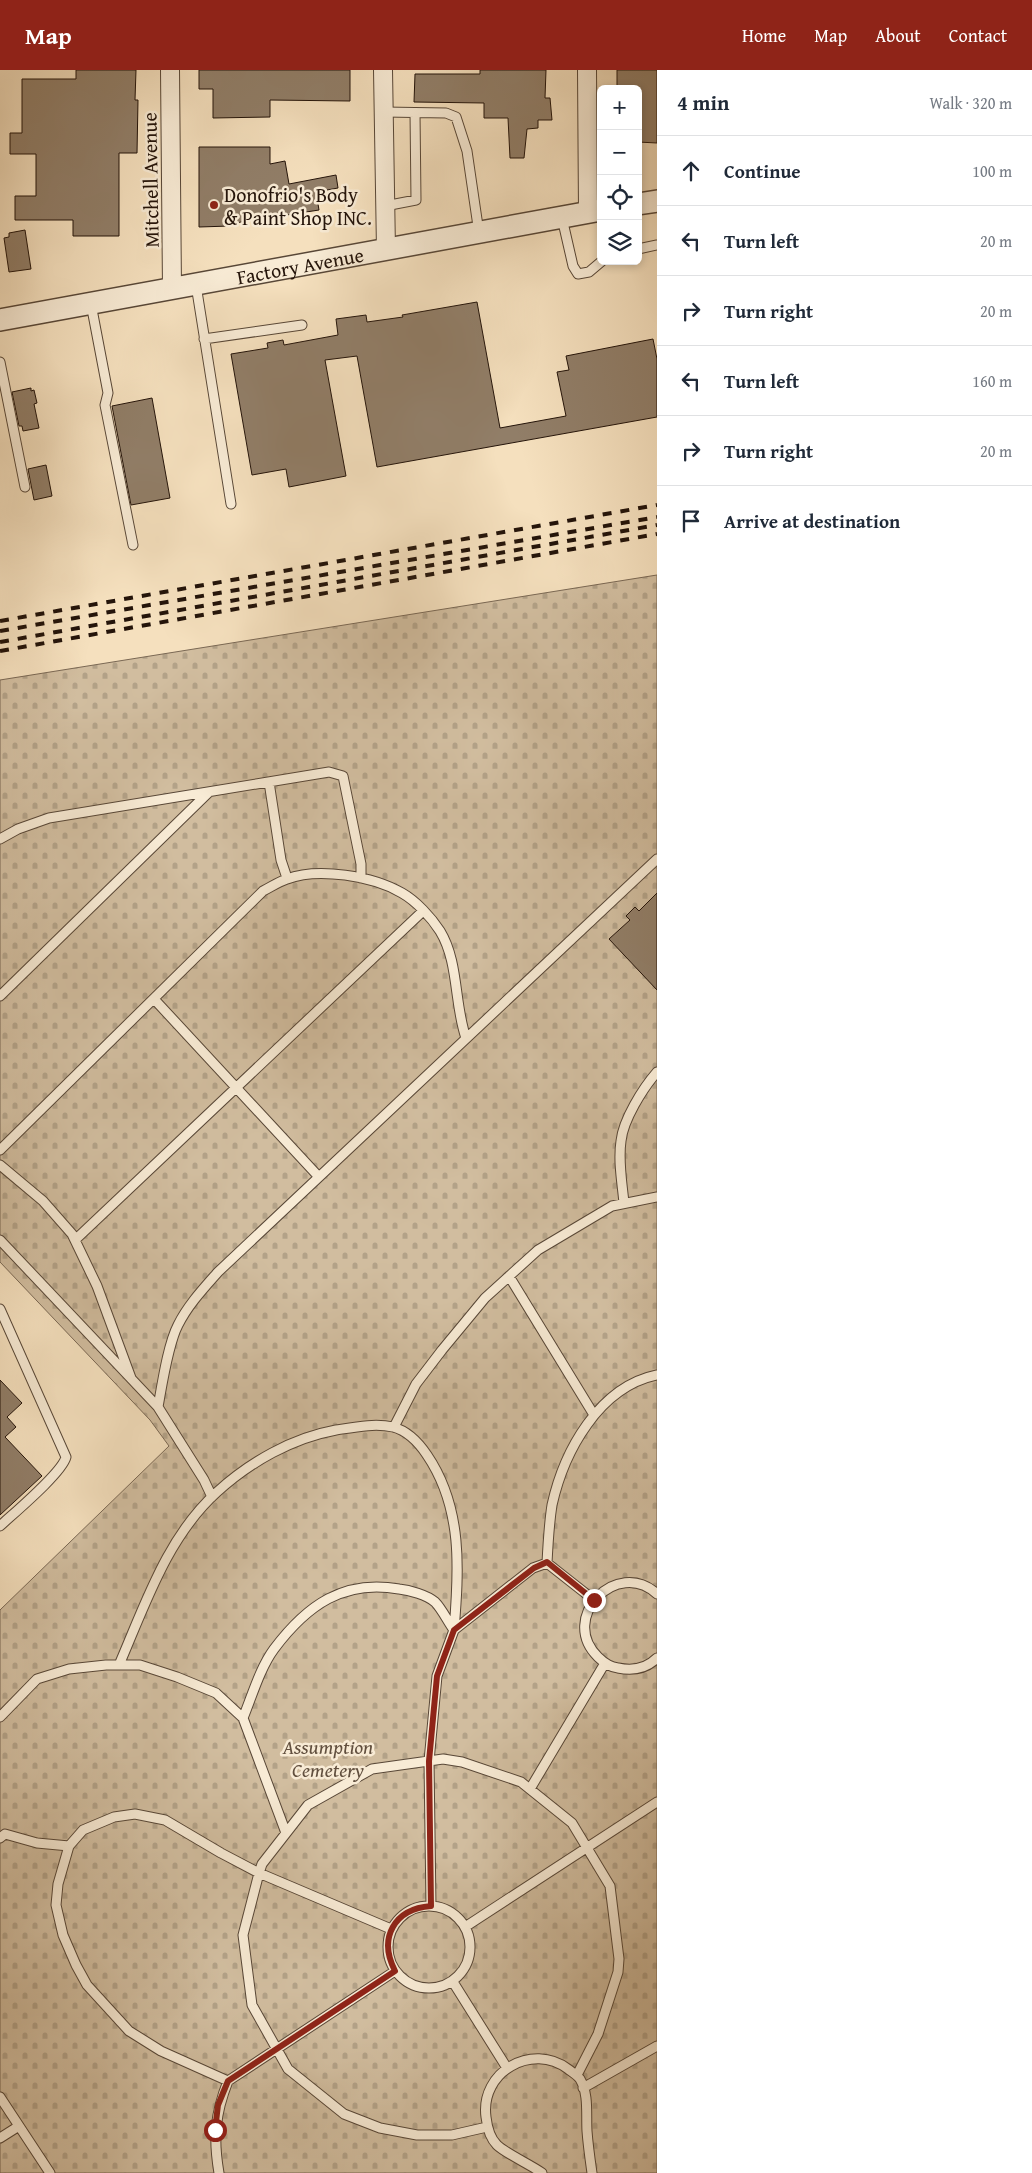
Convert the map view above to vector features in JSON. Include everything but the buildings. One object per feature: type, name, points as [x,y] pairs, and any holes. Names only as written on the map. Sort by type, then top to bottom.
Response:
[{"type":"street","name":"Mitchell Avenue","points":[[170,70],[172,289]]},
{"type":"street","points":[[383,70],[386,250]]},
{"type":"street","points":[[586,70],[594,212]]},
{"type":"street","points":[[642,203],[657,201]]},
{"type":"street","name":"Factory Avenue","points":[[0,320],[594,212]]},
{"type":"lane","points":[[384,112],[446,113],[456,117],[467,151],[479,233]]},
{"type":"lane","points":[[385,206],[416,200],[415,113]]},
{"type":"lane","points":[[562,218],[573,266],[578,274],[589,272],[597,265]]},
{"type":"lane","points":[[642,248],[657,245]]},
{"type":"lane","points":[[196,284],[231,504]]},
{"type":"lane","points":[[91,303],[108,394],[105,405],[133,545]]},
{"type":"lane","points":[[204,339],[302,325]]},
{"type":"lane","points":[[0,362],[25,487]]},
{"type":"lane","points":[[0,839],[18,829],[49,818],[329,772],[343,776],[361,864],[360,878]]},
{"type":"lane","points":[[269,782],[281,860],[287,878]]},
{"type":"lane","points":[[0,996],[209,792]]},
{"type":"lane","points":[[158,1407],[162,1380],[177,1326],[191,1302],[218,1272],[657,859]]},
{"type":"lane","points":[[0,1150],[263,891],[287,878],[325,873],[360,878],[402,893],[423,910],[440,931],[449,955],[459,1016],[466,1038]]},
{"type":"lane","points":[[75,1240],[423,910]]},
{"type":"lane","points":[[154,999],[319,1177]]},
{"type":"lane","points":[[624,1203],[620,1164],[621,1139],[631,1112],[657,1072]]},
{"type":"lane","points":[[0,1165],[43,1201],[75,1240],[97,1286],[131,1378]]},
{"type":"lane","points":[[394,1428],[416,1384],[442,1350],[485,1298],[538,1250],[612,1206],[657,1197]]},
{"type":"lane","points":[[0,1240],[158,1407],[204,1480],[212,1497]]},
{"type":"lane","points":[[509,1276],[594,1415]]},
{"type":"lane","points":[[0,1309],[66,1457],[62,1465],[41,1488],[0,1526]]},
{"type":"lane","points":[[547,1562],[548,1530],[553,1503],[567,1460],[594,1415],[607,1399],[642,1378],[657,1375]]},
{"type":"lane","points":[[118,1665],[173,1545],[212,1497],[245,1470],[280,1448],[331,1431],[360,1426],[394,1428],[418,1441],[436,1467],[446,1491],[456,1529],[458,1577],[454,1630],[437,1676],[429,1761],[431,1906]]},
{"type":"lane","points":[[547,1562],[594,1600]]},
{"type":"lane","points":[[454,1630],[534,1568],[547,1562]]},
{"type":"lane","points":[[657,1594],[643,1586],[630,1583],[616,1585],[604,1590],[594,1600],[585,1621],[588,1643],[594,1653],[605,1663],[628,1670],[641,1668],[657,1658]]},
{"type":"lane","points":[[243,1718],[273,1651],[290,1630],[313,1608],[332,1595],[356,1587],[382,1586],[406,1590],[434,1602],[454,1630]]},
{"type":"lane","points":[[530,1789],[605,1663]]},
{"type":"lane","points":[[0,1717],[37,1679],[69,1669],[118,1665],[140,1666],[177,1677],[216,1693],[243,1718],[286,1833]]},
{"type":"lane","points":[[487,2127],[452,2135],[417,2135],[380,2128],[344,2114],[288,2069],[252,2005],[243,1935],[259,1873],[262,1864],[308,1805],[372,1769],[443,1759],[462,1762],[521,1782],[572,1823],[610,1886],[619,1959],[618,1972],[598,2034],[577,2075]]},
{"type":"lane","points":[[465,1927],[657,1802]]},
{"type":"lane","points":[[228,2081],[161,2051],[129,2030],[87,1985],[76,1966],[62,1935],[56,1906],[58,1884],[68,1846],[83,1830],[114,1816],[135,1814],[165,1820],[259,1873],[391,1929]]},
{"type":"lane","points":[[2,1833],[37,1842],[68,1846]]},
{"type":"lane","points":[[431,1906],[439,1907],[454,1914],[465,1927],[470,1947],[469,1957],[460,1975],[453,1982],[441,1987],[428,1989],[415,1987],[404,1981],[395,1971],[387,1951],[391,1929],[398,1919],[419,1907],[431,1906]]},
{"type":"lane","points":[[219,2173],[215,2148],[215,2130],[218,2105],[228,2081],[395,1971]]},
{"type":"lane","points":[[453,1982],[506,2068]]},
{"type":"lane","points":[[583,2088],[657,2046]]},
{"type":"lane","points":[[542,2173],[497,2145],[487,2127],[484,2107],[490,2087],[506,2068],[522,2060],[541,2058],[561,2063],[577,2075],[583,2088],[587,2099],[587,2133],[592,2173]]},
{"type":"lane","points":[[0,2097],[50,2173]]},
{"type":"lane","points":[[0,2138],[19,2126]]},
{"type":"green space","name":"Assumption Cemetery","points":[[657,575],[657,2173],[0,2173],[0,1610],[169,1446],[150,1420],[0,1262],[0,680]]},
{"type":"railway","points":[[0,621],[657,505]]},
{"type":"railway","points":[[0,631],[657,517]]},
{"type":"railway","points":[[0,642],[657,525]]},
{"type":"railway","points":[[0,651],[657,534]]},
{"type":"place","name":"Donofrio's Body & Paint Shop INC.","points":[[214,205]]},
{"type":"route","points":[[215,2130],[218,2105],[228,2081],[395,1971],[387,1951],[391,1929],[398,1919],[408,1912],[419,1907],[431,1906],[429,1761],[433,1706],[437,1676],[454,1630],[498,1594],[534,1568],[547,1562],[594,1600]]}]
